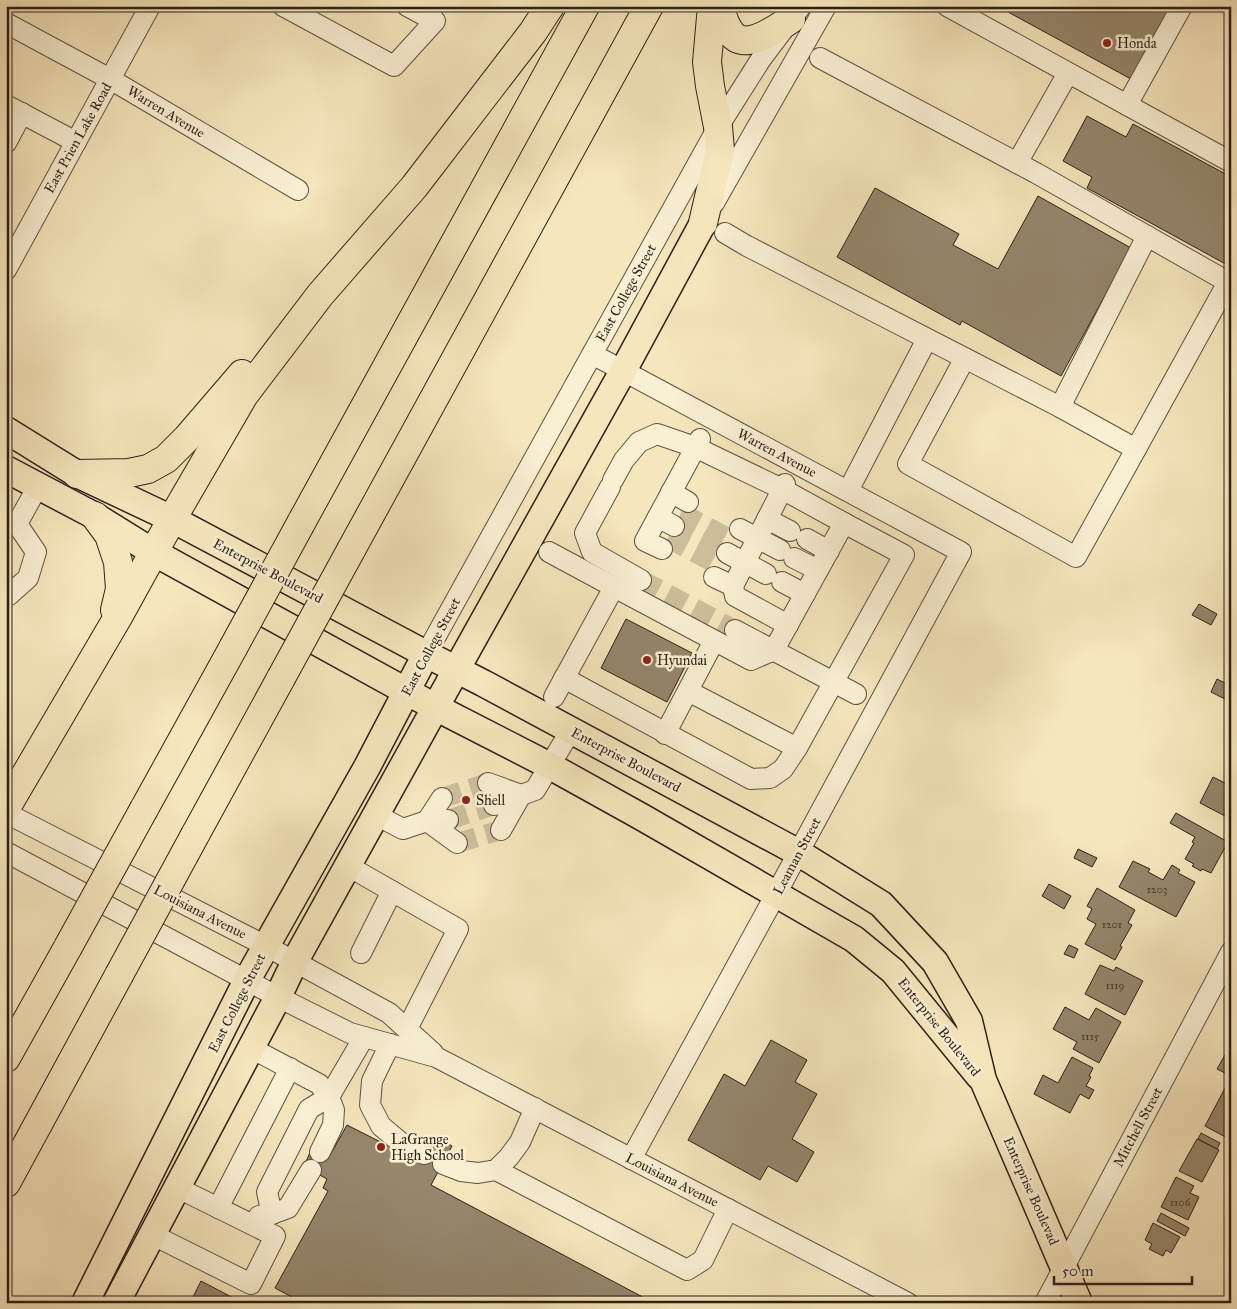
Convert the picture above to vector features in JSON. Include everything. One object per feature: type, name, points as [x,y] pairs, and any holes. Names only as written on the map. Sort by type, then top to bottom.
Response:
[{"type":"highway","points":[[77,474],[129,474],[148,469],[166,459],[187,438],[265,348],[320,294],[414,187],[533,32],[550,6]]},
{"type":"highway","points":[[6,1058],[585,6]]},
{"type":"highway","points":[[6,1183],[649,6]]},
{"type":"highway","points":[[712,6],[708,62],[720,150],[714,228]]},
{"type":"highway","points":[[720,6],[721,15],[730,32],[741,40],[752,40],[772,32],[796,13]]},
{"type":"highway","points":[[6,808],[244,395],[320,294]]},
{"type":"highway","points":[[95,516],[109,535],[114,547],[120,574],[120,589],[106,636]]},
{"type":"main road","points":[[116,1303],[278,997],[295,961],[457,669],[623,371],[714,228]]},
{"type":"main road","name":"Enterprise Boulevard","points":[[6,430],[77,474],[172,519],[571,730],[798,853],[881,904],[935,962],[969,1021],[983,1080]]},
{"type":"main road","name":"Enterprise Boulevard","points":[[6,469],[95,516],[153,552],[407,692],[550,766],[648,820],[854,939],[893,970],[983,1080]]},
{"type":"main road","name":"East College Street","points":[[86,1303],[247,980],[367,767],[426,654]]},
{"type":"main road","name":"Enterprise Boulevad","points":[[983,1080],[1079,1303]]},
{"type":"street","name":"East Prien Lake Road","points":[[7,265],[150,6]]},
{"type":"street","points":[[284,6],[394,66],[435,21],[407,6]]},
{"type":"street","points":[[826,6],[714,228],[1060,407],[1136,449]]},
{"type":"street","points":[[947,6],[1231,162]]},
{"type":"street","points":[[1127,105],[1182,6]]},
{"type":"street","name":"East College Street","points":[[426,654],[718,128],[761,59],[796,13]]},
{"type":"street","name":"Warren Avenue","points":[[6,23],[110,79],[298,190]]},
{"type":"street","points":[[820,58],[1017,163],[1229,280],[1076,557],[908,464],[965,358]]},
{"type":"street","points":[[1017,163],[1068,73]]},
{"type":"street","points":[[6,143],[14,109],[76,142]]},
{"type":"street","points":[[1060,407],[1147,236]]},
{"type":"street","points":[[848,492],[927,339]]},
{"type":"street","name":"Warren Avenue","points":[[592,354],[961,552]]},
{"type":"street","points":[[564,678],[751,779],[770,778],[783,770],[797,748],[904,555],[783,487],[698,443],[657,434],[639,442],[624,460],[585,533],[592,552],[640,580]]},
{"type":"street","points":[[668,519],[698,443]]},
{"type":"street","points":[[6,596],[28,578],[36,552],[10,522],[38,486]]},
{"type":"street","points":[[783,487],[767,519],[736,558],[735,596],[788,625]]},
{"type":"street","points":[[767,519],[828,551]]},
{"type":"street","points":[[549,552],[751,660],[774,650],[844,523]]},
{"type":"street","name":"Leaman Street","points":[[631,1159],[961,552]]},
{"type":"street","points":[[736,558],[787,554],[818,570]]},
{"type":"street","points":[[736,558],[804,594]]},
{"type":"street","points":[[554,697],[614,587]]},
{"type":"street","points":[[735,630],[856,694]]},
{"type":"street","points":[[665,734],[714,641]]},
{"type":"street","points":[[688,691],[797,748]]},
{"type":"street","points":[[494,805],[534,790],[571,730]]},
{"type":"street","points":[[488,783],[521,795]]},
{"type":"street","points":[[501,830],[521,795]]},
{"type":"street","points":[[427,821],[442,798]]},
{"type":"street","name":"Louisiana Avenue","points":[[6,812],[295,961],[389,1013],[436,1056]]},
{"type":"street","points":[[376,815],[404,829],[427,821],[448,820]]},
{"type":"street","points":[[427,821],[457,843]]},
{"type":"street","name":"Louisiana Avenue","points":[[6,852],[278,997],[350,1033],[436,1056],[728,1209],[876,1295],[908,1303]]},
{"type":"street","points":[[348,866],[458,929],[407,1029]]},
{"type":"street","points":[[361,953],[392,891]]},
{"type":"street","name":"Mitchell Street","points":[[1045,1303],[1231,952]]},
{"type":"street","points":[[272,1214],[267,1192],[309,1109],[329,1097],[364,1037]]},
{"type":"street","points":[[390,1044],[372,1080],[370,1106],[382,1126],[400,1142],[424,1154]]},
{"type":"street","points":[[251,1048],[319,1084],[329,1097],[334,1110],[333,1125],[320,1152]]},
{"type":"street","points":[[218,1208],[290,1068]]},
{"type":"street","points":[[443,1164],[461,1171],[478,1173],[496,1170],[520,1142],[536,1108]]},
{"type":"street","points":[[243,1220],[272,1214],[288,1208],[311,1170]]},
{"type":"street","points":[[496,1170],[687,1270],[703,1260],[728,1209]]},
{"type":"street","points":[[153,1235],[251,1284],[275,1236],[178,1188]]},
{"type":"building","name":"Honda","points":[[997,6],[1171,6],[1131,79]]},
{"type":"building","points":[[1087,116],[1126,137],[1133,124],[1231,177],[1231,267],[1087,188],[1092,177],[1063,161]]},
{"type":"building","points":[[875,188],[959,234],[953,245],[998,269],[1038,196],[1131,248],[1061,376],[962,321],[960,325],[837,257]]},
{"type":"building","points":[[1199,604],[1217,614],[1211,625],[1192,615]]},
{"type":"building","name":"Hyundai","points":[[626,619],[692,653],[667,702],[601,668]]},
{"type":"building","points":[[1217,679],[1231,686],[1229,690],[1231,693],[1227,700],[1211,692]]},
{"type":"building","points":[[1213,777],[1231,786],[1231,807],[1225,816],[1200,803]]},
{"type":"building","points":[[1176,813],[1228,842],[1211,873],[1202,869],[1201,871],[1185,859],[1194,843],[1192,842],[1195,837],[1170,823]]},
{"type":"building","points":[[1078,849],[1097,858],[1092,867],[1074,858]]},
{"type":"building","points":[[1133,861],[1150,869],[1148,872],[1163,880],[1172,865],[1180,870],[1178,873],[1195,882],[1176,917],[1119,887]]},
{"type":"building","points":[[1049,884],[1071,896],[1064,909],[1042,896]]},
{"type":"building","points":[[1097,888],[1135,910],[1128,923],[1132,925],[1120,946],[1122,947],[1115,960],[1085,944],[1096,924],[1087,919],[1092,909],[1087,906]]},
{"type":"building","points":[[1069,945],[1078,949],[1074,958],[1064,954]]},
{"type":"building","points":[[1100,965],[1114,971],[1116,967],[1143,981],[1125,1015],[1085,994]]},
{"type":"building","points":[[1065,1007],[1089,1020],[1096,1008],[1121,1022],[1099,1063],[1073,1049],[1077,1042],[1053,1029]]},
{"type":"building","points":[[771,1040],[807,1060],[795,1082],[817,1094],[792,1139],[814,1152],[797,1182],[768,1166],[760,1180],[688,1140],[724,1074],[745,1086]]},
{"type":"building","points":[[1226,1053],[1231,1056],[1231,1076],[1217,1069]]},
{"type":"building","points":[[1072,1057],[1093,1068],[1086,1086],[1094,1090],[1089,1099],[1080,1094],[1070,1113],[1034,1094],[1043,1075],[1058,1083]]},
{"type":"building","points":[[1225,1088],[1231,1091],[1231,1140],[1205,1126]]},
{"type":"building","points":[[347,1125],[420,1162],[434,1136],[452,1146],[431,1185],[654,1303],[303,1303],[275,1288],[328,1191],[323,1188],[327,1179],[304,1166],[312,1148],[329,1157]]},
{"type":"building","points":[[1201,1133],[1220,1143],[1217,1149],[1198,1139]]},
{"type":"building","points":[[1197,1139],[1219,1150],[1202,1182],[1179,1171]]},
{"type":"building","points":[[1176,1177],[1194,1186],[1190,1193],[1199,1197],[1188,1220],[1161,1207]]},
{"type":"building","points":[[1161,1213],[1189,1228],[1185,1236],[1157,1221]]},
{"type":"building","points":[[1153,1223],[1180,1237],[1171,1253],[1166,1250],[1163,1256],[1149,1249],[1152,1244],[1145,1240]]},
{"type":"building","points":[[201,1281],[243,1303],[190,1303]]},
{"type":"tunnel","points":[[681,513],[734,541]]},
{"type":"tunnel","points":[[674,526],[727,553]]},
{"type":"tunnel","points":[[668,538],[720,566]]},
{"type":"tunnel","points":[[641,580],[735,630]]},
{"type":"tunnel","points":[[442,798],[488,783]]},
{"type":"tunnel","points":[[448,820],[494,805]]},
{"type":"tunnel","points":[[457,843],[501,830]]},
{"type":"place","name":"Honda","points":[[1107,43]]},
{"type":"place","name":"Hyundai","points":[[647,660]]},
{"type":"place","name":"Shell","points":[[466,800]]},
{"type":"place","name":"LaGrange High School","points":[[381,1147]]}]
